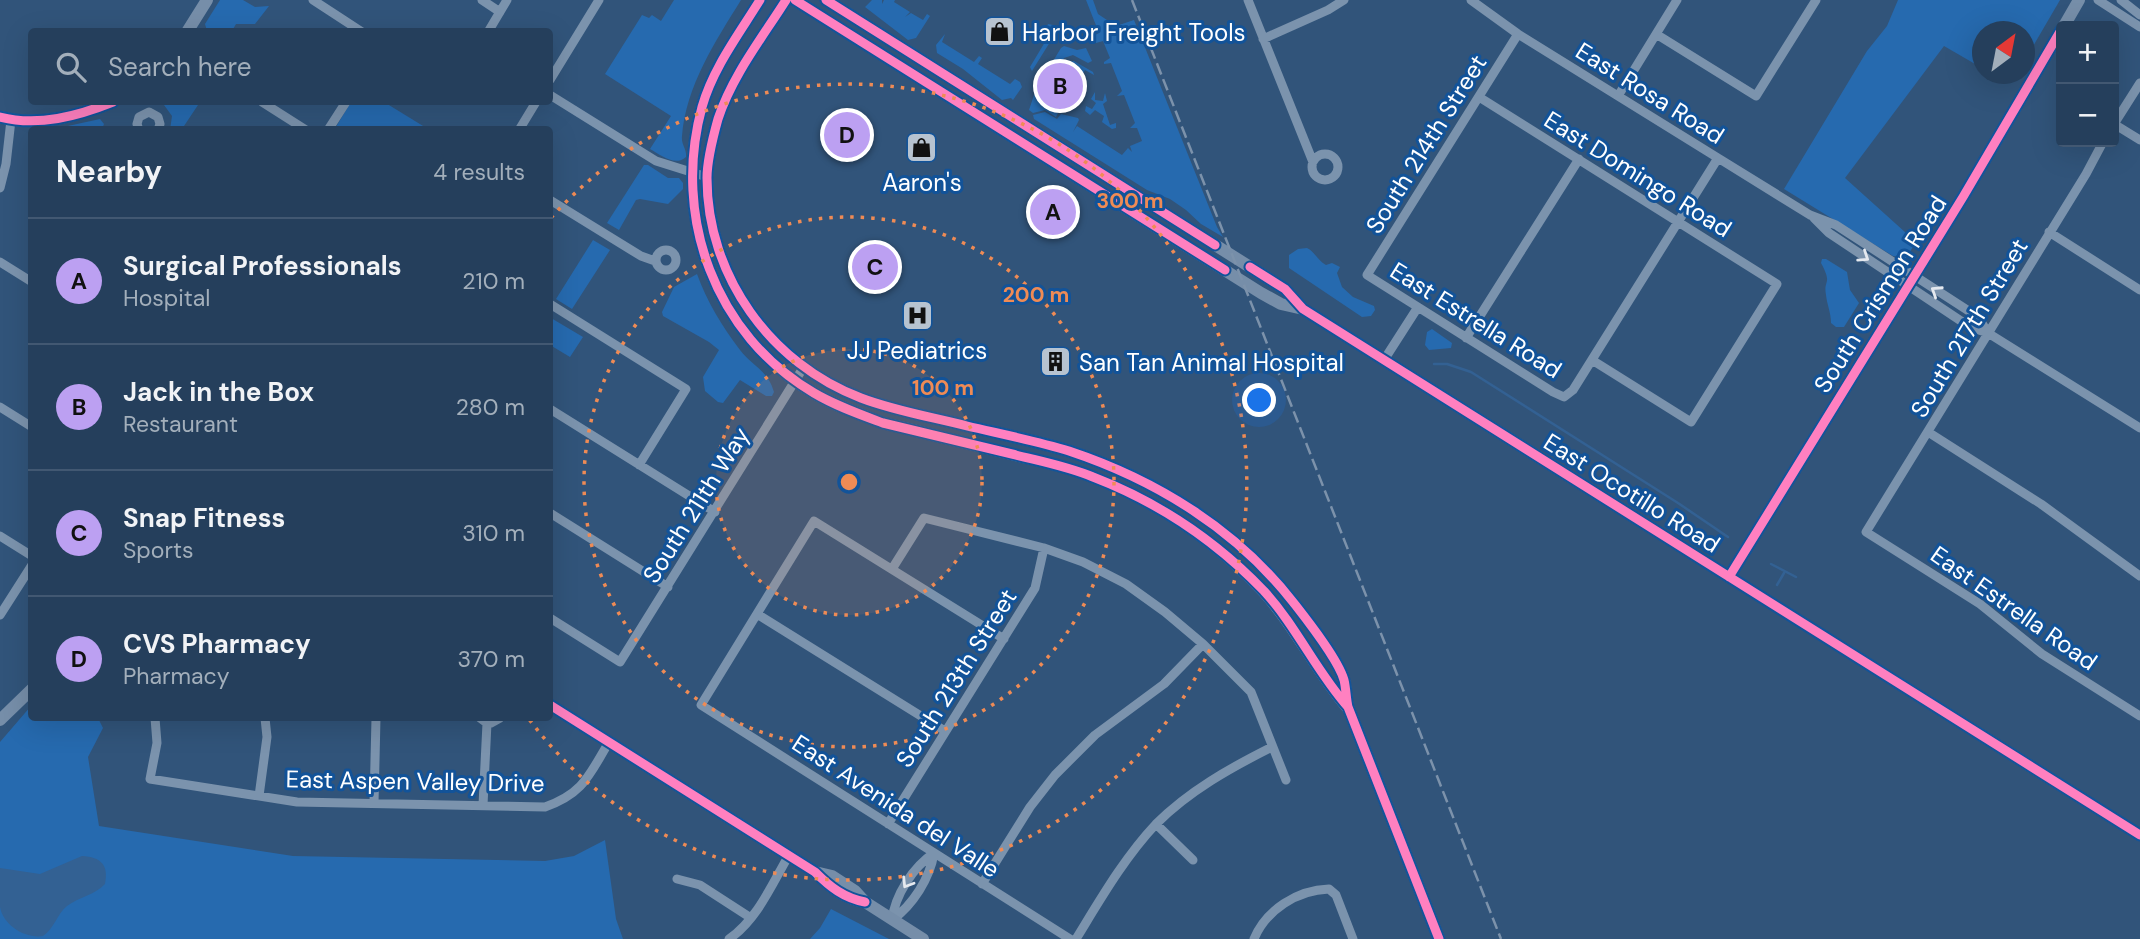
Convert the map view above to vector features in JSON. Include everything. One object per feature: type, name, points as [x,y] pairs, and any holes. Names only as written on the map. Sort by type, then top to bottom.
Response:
[{"type":"main road","points":[[190,28],[207,0]]},
{"type":"main road","points":[[760,0],[712,80],[700,117],[691,173],[698,236],[719,294],[745,332],[776,365],[824,399],[883,423],[1092,476],[1153,504],[1212,544],[1264,591],[1301,638],[1331,688],[1348,707]]},
{"type":"main road","points":[[786,0],[728,94],[712,142],[706,177],[713,228],[732,282],[754,318],[803,368],[862,399],[1066,450],[1106,464],[1172,496],[1213,523],[1240,546],[1283,589],[1315,629],[1344,679],[1348,707],[1439,939]]},
{"type":"main road","name":"East Ocotillo Road","points":[[795,0],[1261,293],[1281,304],[1303,309]]},
{"type":"main road","name":"East Ocotillo Road","points":[[826,0],[1285,289],[1303,309],[2140,835]]},
{"type":"main road","name":"South Crismon Road","points":[[2066,21],[2078,0]]},
{"type":"main road","name":"South Crismon Road","points":[[1729,577],[2056,38]]},
{"type":"main road","points":[[926,81],[942,74]]},
{"type":"main road","points":[[6,119],[67,117],[104,105]]},
{"type":"main road","points":[[0,720],[28,693]]},
{"type":"main road","points":[[553,707],[815,872],[832,876],[855,891],[865,902],[923,939]]},
{"type":"street","points":[[313,0],[356,28]]},
{"type":"street","points":[[482,0],[500,12]]},
{"type":"street","points":[[490,28],[507,0]]},
{"type":"street","points":[[553,75],[599,0]]},
{"type":"street","points":[[1248,0],[1312,162]]},
{"type":"street","points":[[1263,38],[1328,10],[1344,0]]},
{"type":"street","name":"East Rosa Road","points":[[1471,0],[1518,34],[1810,215],[1836,225],[1911,281],[1978,317],[1988,333],[2140,428]]},
{"type":"street","points":[[1618,96],[1677,0]]},
{"type":"street","points":[[1656,33],[1756,96],[1816,0]]},
{"type":"street","points":[[2098,0],[2140,27]]},
{"type":"street","points":[[2121,0],[2140,15]]},
{"type":"street","name":"South 214th Street","points":[[1367,275],[1518,34]]},
{"type":"street","points":[[2119,116],[2140,82]]},
{"type":"street","points":[[553,96],[656,161],[706,177]]},
{"type":"street","name":"East Domingo Road","points":[[1479,97],[1777,284],[1691,422]]},
{"type":"street","points":[[267,105],[300,126]]},
{"type":"street","points":[[330,126],[343,105]]},
{"type":"street","points":[[521,126],[534,105]]},
{"type":"street","points":[[139,126],[139,117],[149,112],[158,117],[160,126]]},
{"type":"street","points":[[0,188],[6,164],[6,119]]},
{"type":"street","points":[[2119,127],[2140,140]]},
{"type":"street","name":"South 217th Street","points":[[1866,532],[2100,147]]},
{"type":"street","points":[[1592,360],[1718,158]]},
{"type":"street","points":[[1466,338],[1578,159]]},
{"type":"street","points":[[553,202],[641,256],[655,261]]},
{"type":"street","points":[[2049,232],[2140,290]]},
{"type":"street","points":[[0,262],[28,280]]},
{"type":"street","name":"East Estrella Road","points":[[1367,275],[1564,397],[1573,390],[1592,360],[1691,422]]},
{"type":"street","points":[[553,306],[686,389],[639,465]]},
{"type":"street","points":[[1384,360],[1418,307]]},
{"type":"street","name":"South 211th Way","points":[[553,620],[621,662],[803,368]]},
{"type":"street","points":[[0,407],[28,424]]},
{"type":"street","points":[[553,411],[715,512]]},
{"type":"street","points":[[1928,432],[2041,503],[2140,576]]},
{"type":"street","points":[[553,515],[668,587]]},
{"type":"street","points":[[892,569],[924,518],[1044,548],[1083,562],[1126,584],[1203,644],[1251,692],[1286,780]]},
{"type":"street","points":[[945,731],[757,614],[814,521],[1004,639]]},
{"type":"street","name":"East Estrella Road","points":[[1866,532],[1980,604],[2042,654],[2140,716]]},
{"type":"street","points":[[0,536],[28,554]]},
{"type":"street","name":"South 213th Street","points":[[888,824],[1035,588],[1044,548]]},
{"type":"street","points":[[0,615],[28,571]]},
{"type":"street","name":"East Avenida del Valle","points":[[757,614],[701,705],[1070,939]]},
{"type":"street","points":[[982,884],[1030,807],[1055,775],[1095,735],[1164,684],[1203,644]]},
{"type":"street","name":"East Aspen Valley Drive","points":[[155,721],[158,743],[150,779],[297,802],[545,807],[566,798],[582,785],[609,742]]},
{"type":"street","points":[[259,796],[267,737],[265,721]]},
{"type":"street","points":[[374,803],[376,721]]},
{"type":"street","points":[[483,805],[484,721]]},
{"type":"street","points":[[1076,939],[1120,869],[1156,824],[1195,791],[1232,767],[1272,747]]},
{"type":"street","points":[[1156,824],[1193,860]]},
{"type":"street","points":[[892,920],[905,910],[931,869],[934,853]]},
{"type":"street","points":[[729,939],[751,918],[789,855]]},
{"type":"street","points":[[677,879],[700,885],[751,918]]},
{"type":"street","points":[[1254,939],[1259,928],[1280,905],[1318,889],[1329,889],[1336,895],[1353,939]]},
{"type":"shaded area","points":[[220,0],[243,0],[255,7],[269,6],[255,24],[236,24],[234,28],[206,28],[205,24]]},
{"type":"shaded area","points":[[674,0],[741,0],[712,48],[696,82],[689,100],[682,136],[686,157],[677,161],[650,149],[671,116],[605,74],[642,15],[649,18],[652,15],[661,21]]},
{"type":"shaded area","points":[[872,0],[882,0],[882,4],[884,0],[895,0],[894,2],[910,12],[905,17],[911,13],[923,20],[927,14],[930,16],[916,38],[908,40],[865,7]]},
{"type":"shaded area","points":[[1086,0],[1093,0],[1098,14],[1116,26],[1134,20],[1223,237],[1201,224],[1170,199],[1147,190],[1034,119],[1033,115],[1045,112],[1057,119],[1061,114],[1078,118],[1073,132],[1077,126],[1122,155],[1128,148],[1132,152],[1130,146],[1142,141],[1137,128],[1130,128],[1135,123],[1124,95],[1117,96],[1122,91],[1111,63],[1104,64],[1110,58],[1103,41],[1096,43],[1093,36],[1099,33]]},
{"type":"shaded area","points":[[1898,0],[2060,0],[2035,43],[2035,21],[1972,21],[1972,62],[1944,46],[1845,178],[1916,242],[1906,258],[1893,256],[1784,189],[1867,51],[1887,26]]},
{"type":"shaded area","points":[[1048,24],[1053,25],[1055,34],[1032,71],[1030,67],[1051,32],[1046,28]]},
{"type":"shaded area","points":[[945,34],[942,42],[974,62],[979,56],[982,58],[978,64],[1010,84],[1015,79],[1020,82],[1022,87],[1013,100],[1002,100],[963,69],[937,53],[936,45]]},
{"type":"shaded area","points":[[1064,46],[1077,50],[1086,48],[1092,61],[1088,63],[1073,55],[1064,58],[1040,98],[1042,105],[1058,113],[1056,117],[1045,110],[1033,113],[1029,110],[1036,89]]},
{"type":"shaded area","points":[[1074,61],[1094,75],[1085,70],[1078,82],[1074,80],[1077,75],[1064,69],[1068,62]]},
{"type":"shaded area","points":[[1095,92],[1095,100],[1103,101],[1105,93],[1107,101],[1103,104],[1110,125],[1116,123],[1116,128],[1112,129],[1102,122],[1104,116],[1095,110],[1090,115],[1085,111],[1086,106],[1092,109],[1096,103],[1091,99]]},
{"type":"shaded area","points":[[164,105],[198,105],[184,126],[171,126],[172,116]]},
{"type":"shaded area","points":[[349,105],[389,105],[423,126],[336,126]]},
{"type":"shaded area","points":[[100,119],[104,124],[103,126],[68,126]]},
{"type":"shaded area","points":[[644,165],[668,178],[679,178],[683,189],[668,204],[636,200],[619,230],[607,223]]},
{"type":"shaded area","points":[[593,240],[610,250],[572,309],[556,299]]},
{"type":"shaded area","points":[[1307,248],[1326,265],[1332,263],[1340,267],[1337,273],[1342,287],[1353,297],[1374,306],[1375,310],[1371,316],[1362,317],[1289,268],[1289,255],[1298,249]]},
{"type":"shaded area","points":[[1822,259],[1847,272],[1850,290],[1859,303],[1844,327],[1836,327],[1831,323],[1825,290],[1827,279]]},
{"type":"shaded area","points":[[697,274],[710,304],[727,332],[745,356],[768,379],[774,392],[772,396],[766,396],[740,380],[723,403],[705,391],[703,377],[719,350],[663,316],[662,312],[674,287]]},
{"type":"shaded area","points":[[553,319],[583,337],[570,357],[553,347]]},
{"type":"shaded area","points":[[1432,329],[1452,343],[1451,348],[1429,350],[1425,345],[1427,332]]},
{"type":"shaded area","points":[[28,709],[28,721],[100,721],[103,728],[88,757],[99,826],[293,856],[545,861],[574,856],[605,840],[616,919],[623,939],[0,939],[0,742]]},
{"type":"shaded area","points":[[82,856],[102,863],[106,872],[105,884],[67,906],[43,936],[22,933],[5,920],[0,907],[0,868],[40,874]]},
{"type":"shaded area","points":[[831,909],[889,939],[810,939]]},
{"type":"waterway","points":[[1434,364],[1447,364],[1471,372],[1728,537]]},
{"type":"waterway","points":[[1771,564],[1796,577]]},
{"type":"waterway","points":[[1777,585],[1784,573]]},
{"type":"railway","points":[[1132,0],[1501,939]]},
{"type":"cycle path","points":[[760,0],[713,79],[702,107],[694,148],[693,190],[698,231],[710,270],[727,306],[751,339],[780,369],[814,393],[848,410],[883,423],[1073,470],[1117,487],[1163,511],[1206,540],[1264,591],[1287,619],[1326,679],[1348,707]]},
{"type":"cycle path","points":[[786,0],[731,88],[718,119],[708,163],[710,214],[718,249],[732,282],[750,312],[773,339],[799,363],[829,383],[887,407],[1044,444],[1101,463],[1163,492],[1220,530],[1246,552],[1293,602],[1322,640],[1341,671],[1348,707],[1439,939]]},
{"type":"cycle path","points":[[795,0],[1225,270]]},
{"type":"cycle path","points":[[826,0],[1215,245]]},
{"type":"cycle path","points":[[1729,577],[1963,197],[2056,39]]},
{"type":"cycle path","points":[[0,117],[29,121],[58,119],[105,105]]},
{"type":"cycle path","points":[[1250,267],[1285,289],[1303,309],[2140,835]]},
{"type":"cycle path","points":[[553,707],[815,872],[838,891],[865,902]]},
{"type":"place","name":"Harbor Freight Tools","points":[[999,32]]},
{"type":"place","name":"Jack in the Box","points":[[1060,86]]},
{"type":"place","name":"CVS Pharmacy","points":[[847,135]]},
{"type":"place","name":"Aaron's","points":[[922,148]]},
{"type":"place","name":"Surgical Professionals","points":[[1053,212]]},
{"type":"place","name":"Snap Fitness","points":[[875,267]]},
{"type":"place","name":"JJ Pediatrics","points":[[917,316]]},
{"type":"place","name":"San Tan Animal Hospital","points":[[1056,362]]}]
